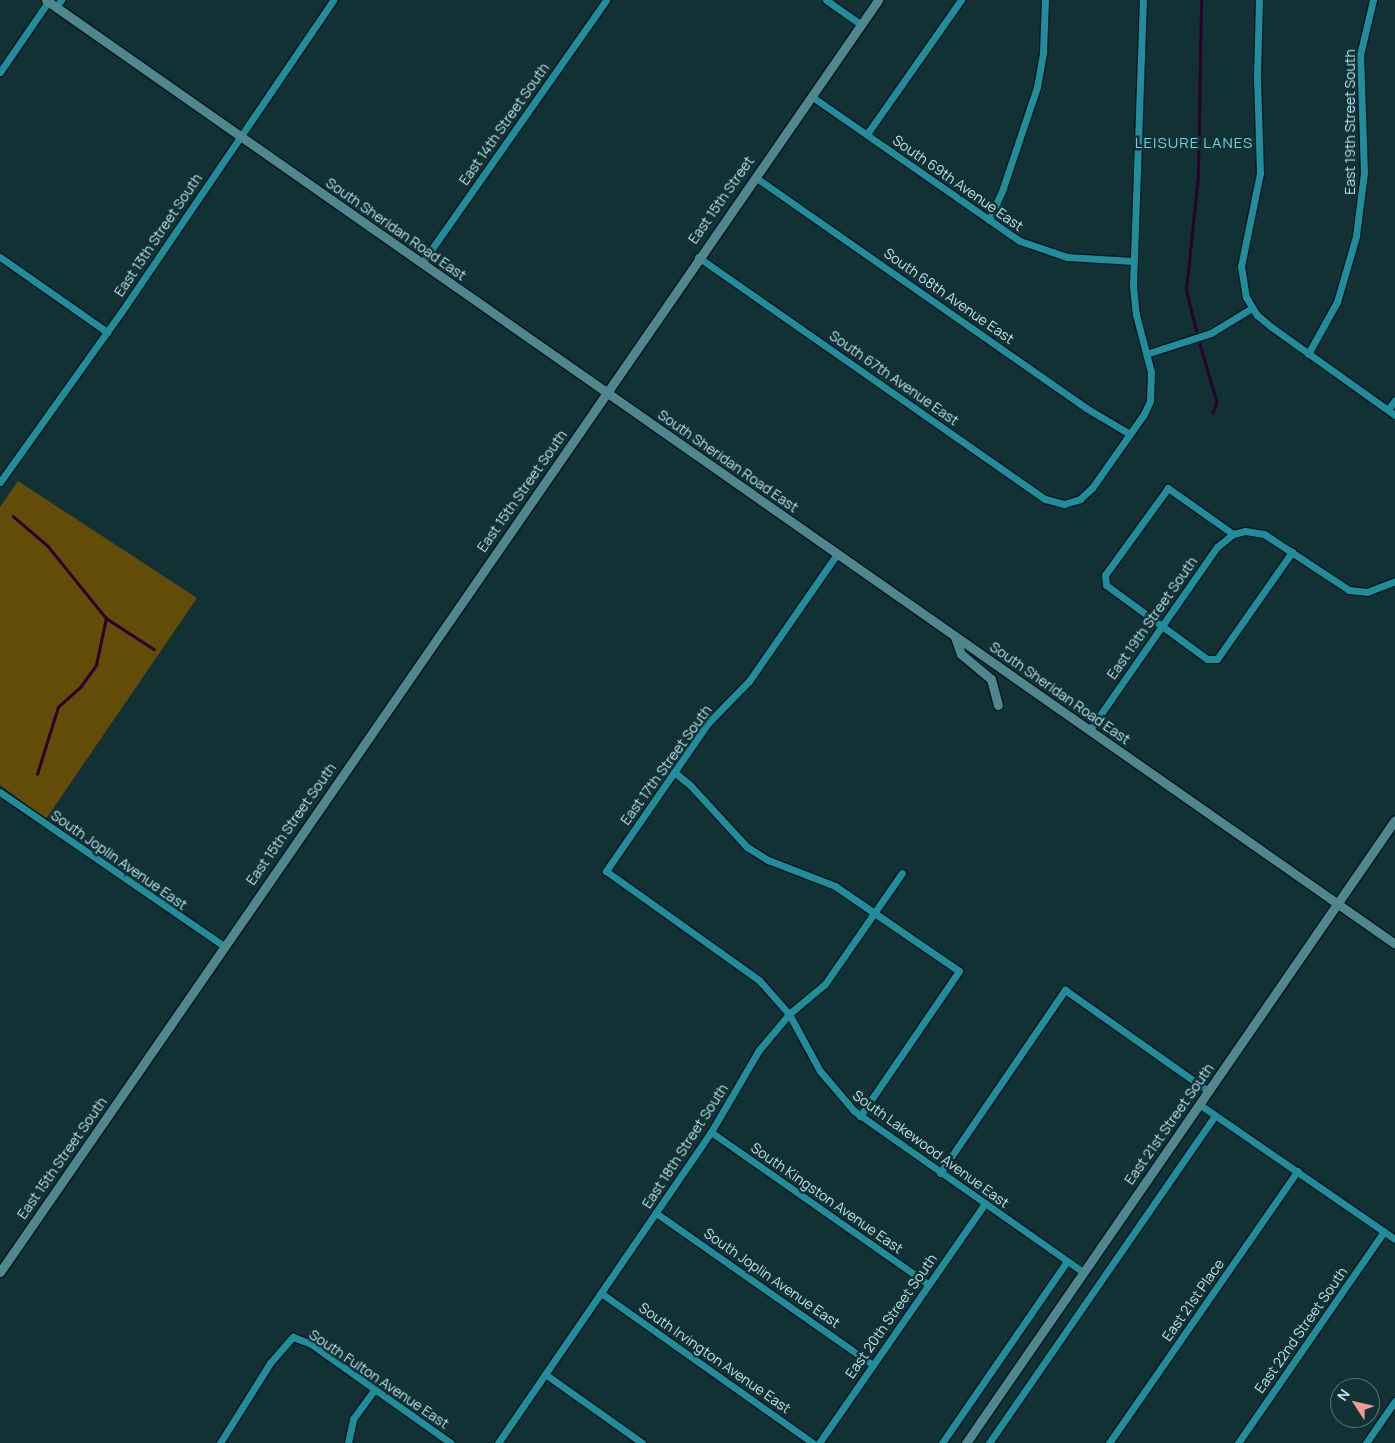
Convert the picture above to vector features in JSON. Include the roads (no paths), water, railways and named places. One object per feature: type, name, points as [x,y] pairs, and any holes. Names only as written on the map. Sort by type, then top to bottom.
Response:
[{"type":"main road","points":[[860,24],[878,0]]},
{"type":"main road","name":"South Sheridan Road East","points":[[53,2],[239,135],[1395,944]]},
{"type":"main road","name":"East 15th Street","points":[[606,392],[860,24]]},
{"type":"main road","name":"East 15th Street South","points":[[0,1272],[606,392]]},
{"type":"main road","points":[[955,636],[961,654],[990,679],[998,705]]},
{"type":"main road","name":"East 21st Street South","points":[[968,1442],[1395,820]]},
{"type":"street","name":"East 13th Street South","points":[[0,482],[107,332],[239,135],[333,0]]},
{"type":"street","name":"East 14th Street South","points":[[422,263],[606,0]]},
{"type":"street","points":[[826,0],[860,24]]},
{"type":"street","points":[[867,134],[961,0]]},
{"type":"street","points":[[988,220],[1004,188],[1037,87],[1043,52],[1045,0]]},
{"type":"street","points":[[1130,434],[1150,401],[1151,372],[1136,315],[1133,261],[1143,0]]},
{"type":"street","points":[[1259,0],[1256,78],[1260,173],[1240,275],[1252,308],[1265,323],[1395,415]]},
{"type":"street","name":"East 19th Street South","points":[[1308,354],[1337,302],[1358,227],[1364,173],[1360,54],[1373,0]]},
{"type":"street","points":[[0,72],[53,2]]},
{"type":"street","name":"South 69th Avenue East","points":[[811,96],[1020,241],[1052,253],[1086,260],[1133,261]]},
{"type":"street","name":"South 68th Avenue East","points":[[755,177],[1086,408],[1130,434]]},
{"type":"street","points":[[0,257],[107,332]]},
{"type":"street","name":"South 67th Avenue East","points":[[698,257],[1046,499],[1064,504],[1080,499],[1092,488],[1130,434]]},
{"type":"street","points":[[1146,354],[1211,333],[1252,308]]},
{"type":"street","points":[[1388,410],[1395,400]]},
{"type":"street","points":[[1233,534],[1171,489],[1164,490],[1104,580],[1106,585],[1207,659],[1217,659],[1292,552],[1349,590],[1368,592],[1395,581]]},
{"type":"street","name":"East 19th Street South","points":[[1089,731],[1217,547],[1233,534],[1244,531],[1264,534],[1292,552]]},
{"type":"street","name":"East 17th Street South","points":[[606,871],[708,722],[749,681],[837,554]]},
{"type":"street","points":[[674,772],[695,790],[730,833],[747,847],[768,860],[835,886],[959,972],[860,1116]]},
{"type":"street","name":"South Joplin Avenue East","points":[[0,792],[224,946]]},
{"type":"street","name":"South Lakewood Avenue East","points":[[606,871],[745,969],[789,1014],[820,1071],[839,1096],[860,1116],[1083,1272]]},
{"type":"street","name":"East 18th Street South","points":[[498,1443],[712,1132],[759,1050],[789,1014],[825,984],[902,873]]},
{"type":"street","points":[[940,1173],[1065,990],[1208,1091]]},
{"type":"street","points":[[1199,1104],[1395,1239]]},
{"type":"street","points":[[989,1443],[1215,1115]]},
{"type":"street","name":"South Kingston Avenue East","points":[[712,1132],[928,1284]]},
{"type":"street","name":"East 21st Place","points":[[1109,1443],[1297,1171]]},
{"type":"street","name":"East 20th Street South","points":[[819,1443],[985,1204]]},
{"type":"street","name":"South Joplin Avenue East","points":[[656,1213],[873,1364]]},
{"type":"street","name":"East 22nd Street South","points":[[1238,1443],[1384,1231]]},
{"type":"street","points":[[942,1443],[1067,1261]]},
{"type":"street","name":"South Irvington Avenue East","points":[[601,1293],[814,1443]]},
{"type":"street","name":"South Fulton Avenue East","points":[[220,1443],[270,1363],[293,1337],[311,1344],[451,1443]]},
{"type":"street","points":[[544,1374],[642,1443]]},
{"type":"street","points":[[348,1442],[353,1420],[374,1390]]},
{"type":"street","points":[[1366,1443],[1395,1401]]},
{"type":"waterway","points":[[1196,331],[1186,290],[1198,175],[1201,0]]},
{"type":"waterway","points":[[1200,344],[1217,402],[1213,413]]},
{"type":"waterway","points":[[13,516],[48,546],[106,618],[154,649]]},
{"type":"waterway","points":[[37,774],[58,707],[81,686],[96,665],[106,618]]},
{"type":"district","name":"LEISURE LANES","points":[[1194,143]]}]
